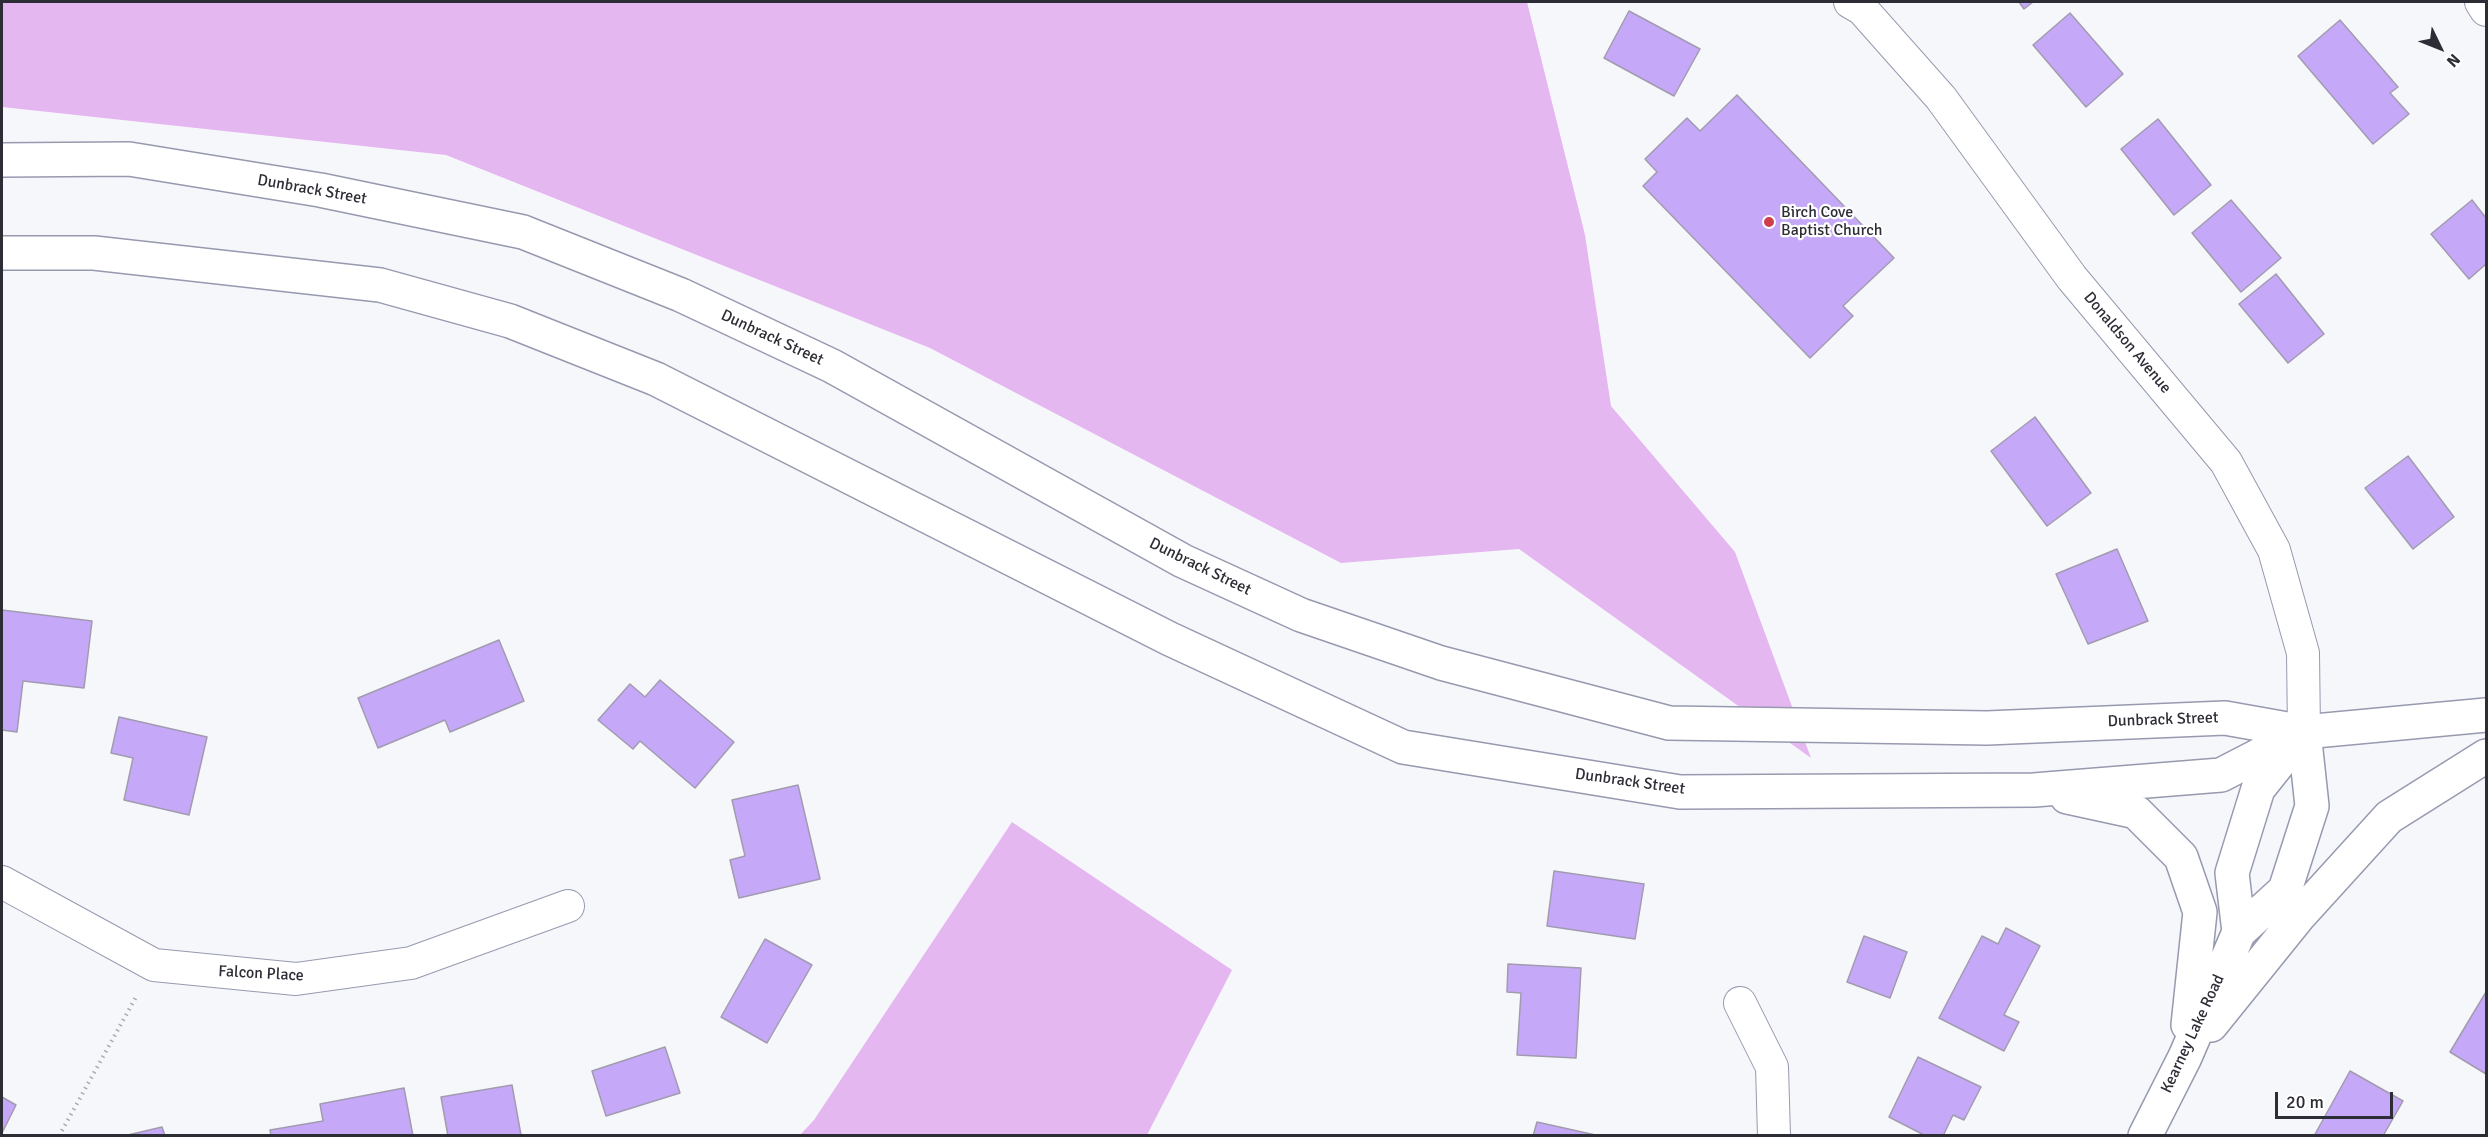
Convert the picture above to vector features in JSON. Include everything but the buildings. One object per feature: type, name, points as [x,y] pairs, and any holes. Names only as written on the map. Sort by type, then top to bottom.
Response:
[{"type":"main road","name":"Dunbrack Street","points":[[2,160],[129,159],[320,190],[523,232],[681,295],[832,366],[1183,561],[1301,615],[1441,663],[1670,723],[1987,728],[2225,718],[2304,732]]},
{"type":"main road","name":"Dunbrack Street","points":[[2,253],[94,253],[380,285],[510,321],[656,379],[1170,639],[1403,747],[1680,792],[2034,790],[2221,775],[2304,732]]},
{"type":"main road","points":[[2239,932],[2232,873],[2258,789],[2304,732],[2487,715]]},
{"type":"main road","name":"Kearney Lake Road","points":[[2145,1136],[2185,1057],[2239,932],[2285,890],[2312,806],[2304,732]]},
{"type":"main road","points":[[2185,1057],[2299,916],[2389,817],[2487,756]]},
{"type":"main road","points":[[2034,790],[2136,812],[2181,857],[2200,912],[2185,1057]]},
{"type":"street","name":"Donaldson Avenue","points":[[1850,2],[1862,9],[1941,98],[2072,278],[2226,462],[2274,550],[2284,584],[2303,653],[2304,732]]},
{"type":"street","points":[[2481,2],[2487,10]]},
{"type":"street","name":"Falcon Place","points":[[2,882],[154,965],[296,979],[411,963],[568,906]]},
{"type":"street","points":[[1740,1003],[1772,1067],[1774,1136]]},
{"type":"path","points":[[59,1136],[154,965]]},
{"type":"shaded area","points":[[2,2],[1527,2],[1585,235],[1611,406],[1735,552],[1811,758],[1519,549],[1341,563],[930,348],[446,155],[2,107]]},
{"type":"shaded area","points":[[1012,822],[1232,970],[1147,1135],[800,1135],[814,1120]]},
{"type":"place","name":"Birch Cove Baptist Church","points":[[1769,222]]}]
